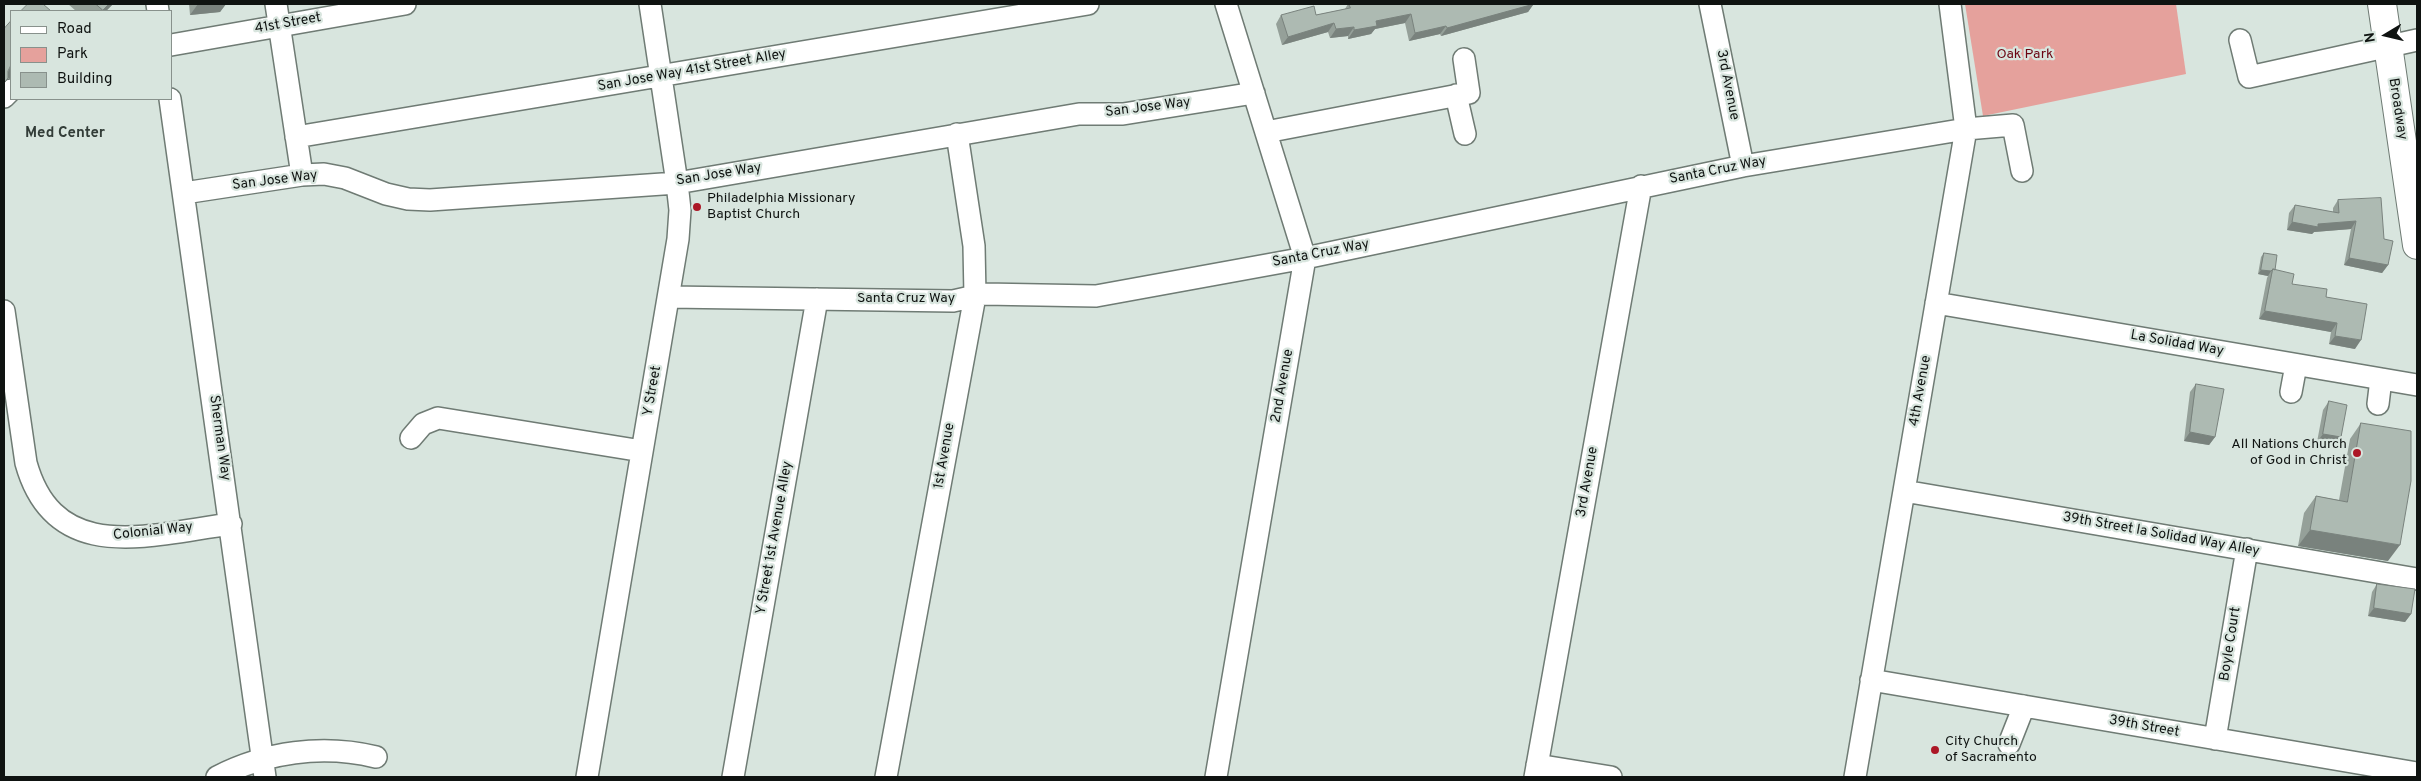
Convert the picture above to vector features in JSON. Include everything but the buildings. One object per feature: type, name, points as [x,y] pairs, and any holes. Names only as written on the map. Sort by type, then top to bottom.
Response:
[{"type":"main road","name":"Broadway","points":[[2382,4],[2387,46],[2411,162],[2417,245]]},
{"type":"street","points":[[276,4],[302,175]]},
{"type":"street","name":"41st Street","points":[[172,45],[405,4]]},
{"type":"street","name":"Y Street","points":[[587,777],[678,239],[680,210],[677,183],[650,4]]},
{"type":"street","name":"San Jose Way 41st Street Alley","points":[[296,137],[1088,4]]},
{"type":"street","name":"2nd Avenue","points":[[1216,777],[1305,258],[1226,4]]},
{"type":"street","name":"3rd Avenue","points":[[1710,4],[1743,166]]},
{"type":"street","name":"4th Avenue","points":[[1855,777],[1966,129],[1950,4]]},
{"type":"street","points":[[2240,40],[2249,77],[2362,54],[2387,46],[2417,40]]},
{"type":"street","points":[[1266,132],[1469,93],[1464,59]]},
{"type":"street","name":"San Jose Way","points":[[184,193],[302,175],[324,174],[345,178],[386,194],[408,199],[430,200],[677,183],[1079,114],[1123,114],[1254,93]]},
{"type":"street","points":[[1456,95],[1464,134]]},
{"type":"street","name":"Sherman Way","points":[[170,100],[264,768]]},
{"type":"street","name":"Santa Cruz Way","points":[[669,297],[953,301],[984,294],[1096,296],[1305,258],[1743,166],[1966,129],[2013,124],[2022,171]]},
{"type":"street","name":"1st Avenue","points":[[886,777],[975,296],[974,246],[957,134]]},
{"type":"street","name":"3rd Avenue","points":[[1536,771],[1641,186]]},
{"type":"street","name":"Y Street 1st Avenue Alley","points":[[733,777],[816,299]]},
{"type":"street","name":"La Solidad Way","points":[[1936,303],[2417,385]]},
{"type":"street","name":"Colonial Way","points":[[4,310],[26,463],[31,479],[41,498],[51,510],[69,525],[85,532],[111,537],[231,524]]},
{"type":"street","points":[[2291,392],[2296,365]]},
{"type":"street","points":[[2378,404],[2382,379]]},
{"type":"street","points":[[411,438],[424,424],[438,418],[642,451]]},
{"type":"street","name":"39th Street la Solidad Way Alley","points":[[1904,490],[2258,548],[2417,579]]},
{"type":"street","name":"Boyle Court","points":[[2215,740],[2258,548]]},
{"type":"street","name":"39th Street","points":[[1871,680],[2417,774]]},
{"type":"street","points":[[2009,744],[2024,706]]},
{"type":"street","points":[[217,777],[264,768],[325,750],[354,752],[376,757]]},
{"type":"street","points":[[1536,771],[1611,777]]},
{"type":"green space","name":"Oak Park","points":[[1965,4],[2176,4],[2186,74],[1983,116]]},
{"type":"place","name":"Philadelphia Missionary Baptist Church","points":[[697,207]]},
{"type":"place","name":"All Nations Church of God in Christ","points":[[2357,453]]},
{"type":"place","name":"City Church of Sacramento","points":[[1935,750]]},
{"type":"district","name":"Med Center","points":[[65,134]]}]
